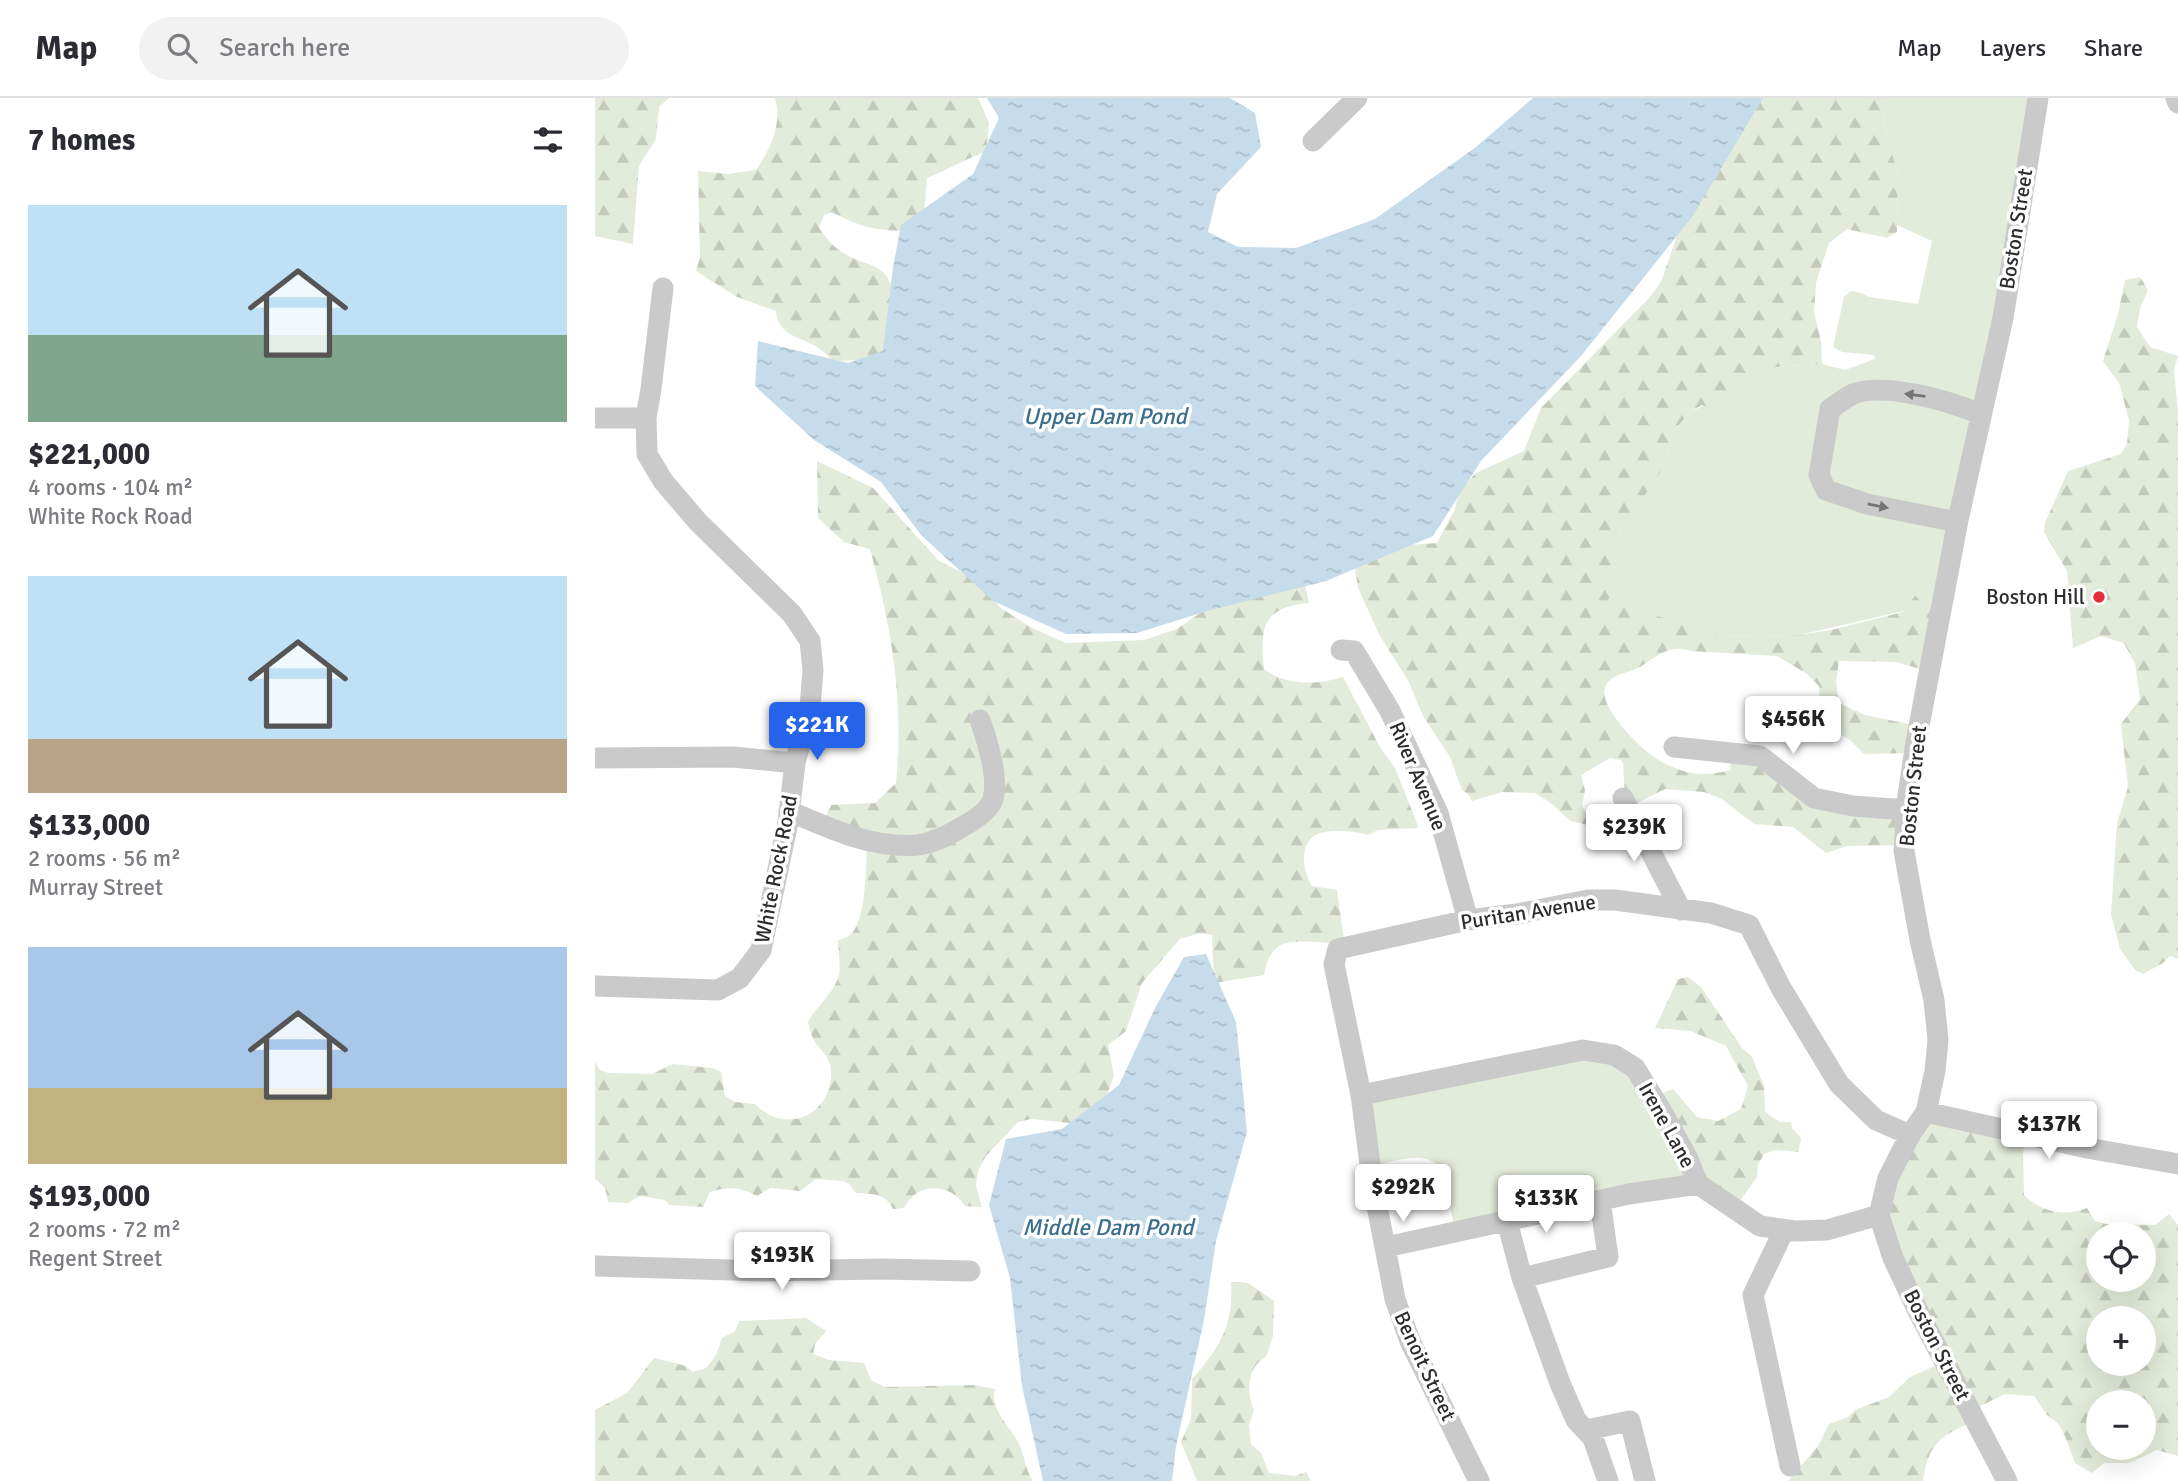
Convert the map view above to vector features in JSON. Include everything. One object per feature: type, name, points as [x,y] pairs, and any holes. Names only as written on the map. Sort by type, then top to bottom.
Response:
[{"type":"street","points":[[1313,141],[1357,98]]},
{"type":"street","name":"Boston Street","points":[[2007,1481],[1919,1313],[1893,1258],[1879,1215],[1888,1178],[1910,1135],[1926,1112],[1935,1071],[1938,1040],[1934,1000],[1906,862],[1907,810],[1916,742],[1958,522],[2003,318],[2038,98]]},
{"type":"street","points":[[2176,98],[2178,103]]},
{"type":"street","name":"White Rock Road","points":[[595,986],[717,990],[740,978],[761,950],[789,811],[795,763],[810,708],[813,670],[810,641],[792,614],[698,522],[663,481],[647,454],[646,418],[652,389],[663,288]]},
{"type":"street","points":[[1958,522],[1867,504],[1826,490],[1819,475],[1825,432],[1830,409],[1854,394],[1878,390],[1948,400],[1980,414]]},
{"type":"street","points":[[595,418],[646,418]]},
{"type":"street","name":"River Avenue","points":[[1341,650],[1354,651],[1390,711],[1438,813],[1468,920]]},
{"type":"street","points":[[789,811],[844,835],[886,844],[918,845],[944,837],[976,820],[993,800],[991,761],[980,720]]},
{"type":"street","points":[[1674,747],[1760,756],[1814,799],[1853,806],[1907,810]]},
{"type":"street","points":[[595,758],[733,757],[795,763]]},
{"type":"street","points":[[1623,799],[1681,909]]},
{"type":"street","name":"Puritan Avenue","points":[[1335,956],[1338,949],[1468,920],[1517,914],[1588,900],[1615,900],[1711,913],[1748,925],[1781,988],[1839,1084],[1877,1120],[1910,1135]]},
{"type":"street","name":"Benoit Street","points":[[1335,956],[1334,964],[1361,1095],[1372,1180],[1395,1299],[1410,1341],[1479,1481]]},
{"type":"street","name":"Irene Lane","points":[[1361,1095],[1583,1050],[1614,1055],[1635,1068],[1688,1159],[1698,1184],[1760,1226],[1784,1230],[1827,1230],[1879,1215]]},
{"type":"street","points":[[1926,1112],[2087,1148],[2178,1164]]},
{"type":"street","points":[[1386,1247],[1629,1194],[1698,1184]]},
{"type":"street","points":[[1522,1278],[1608,1257],[1600,1201]]},
{"type":"street","points":[[1507,1221],[1522,1278],[1560,1382],[1576,1420],[1593,1438],[1608,1481]]},
{"type":"street","points":[[1784,1230],[1753,1295],[1790,1466]]},
{"type":"street","points":[[595,1266],[765,1271],[970,1271]]},
{"type":"street","points":[[1585,1430],[1630,1421],[1645,1481]]},
{"type":"green space","points":[[595,98],[669,98],[659,107],[656,139],[639,166],[633,244],[595,236]]},
{"type":"green space","points":[[775,98],[978,98],[989,123],[986,152],[927,178],[924,216],[905,231],[867,227],[832,212],[824,215],[819,227],[833,245],[852,258],[879,269],[888,279],[892,301],[887,359],[833,361],[816,346],[785,330],[776,311],[737,297],[696,271],[700,258],[698,171],[728,174],[756,170],[774,136],[777,117]]},
{"type":"green space","points":[[1762,98],[1880,98],[1898,175],[1897,232],[1887,238],[1847,229],[1829,243],[1816,283],[1814,312],[1821,342],[1822,364],[1776,367],[1715,410],[1702,405],[1689,413],[1678,426],[1660,473],[1621,530],[1613,550],[1619,572],[1608,600],[1722,637],[1799,635],[1831,630],[1903,612],[1915,596],[1941,603],[1929,672],[1897,662],[1839,661],[1836,682],[1839,703],[1865,715],[1918,726],[1913,753],[1864,754],[1850,740],[1826,726],[1820,711],[1819,686],[1807,674],[1777,656],[1672,649],[1639,668],[1618,675],[1609,681],[1604,693],[1620,724],[1647,752],[1683,771],[1701,774],[1731,770],[1730,761],[1772,764],[1828,797],[1909,798],[1905,845],[1847,846],[1826,853],[1793,827],[1754,824],[1722,799],[1704,792],[1665,789],[1631,806],[1625,797],[1623,763],[1610,758],[1581,775],[1585,790],[1582,806],[1593,826],[1570,821],[1535,793],[1502,792],[1472,801],[1462,790],[1450,757],[1423,716],[1409,682],[1380,636],[1358,588],[1354,561],[1382,547],[1437,543],[1455,509],[1459,491],[1476,473],[1524,451],[1541,408],[1650,297],[1661,282],[1679,230]]},
{"type":"green space","points":[[1880,98],[2038,98],[1942,602],[1799,635],[1721,637],[1607,601],[1618,572],[1613,550],[1621,530],[1660,473],[1678,426],[1689,413],[1776,367],[1822,364],[1845,370],[1875,359],[1874,355],[1842,352],[1833,347],[1844,297],[1851,291],[1869,297],[1918,304],[1932,241],[1897,225],[1898,175]]},
{"type":"green space","points":[[2140,277],[2148,290],[2140,308],[2137,327],[2150,347],[2178,356],[2174,370],[2178,413],[2178,959],[2170,956],[2143,974],[2135,970],[2120,949],[2111,914],[2117,823],[2128,787],[2121,724],[2140,699],[2135,663],[2124,643],[2101,636],[2073,648],[2067,571],[2044,532],[2045,523],[2068,471],[2121,454],[2127,444],[2129,420],[2119,383],[2103,361],[2118,314],[2125,280]]},
{"type":"green space","points":[[817,461],[873,488],[939,561],[971,577],[1001,608],[1032,628],[1066,643],[1144,640],[1177,629],[1223,597],[1304,580],[1309,603],[1282,609],[1267,622],[1263,642],[1264,669],[1273,675],[1293,681],[1323,682],[1343,677],[1381,749],[1395,768],[1418,826],[1378,830],[1368,835],[1349,831],[1325,832],[1309,841],[1304,853],[1306,874],[1312,886],[1337,890],[1345,946],[1311,942],[1284,944],[1270,955],[1264,975],[1214,983],[1212,935],[1200,933],[1180,939],[1142,983],[1126,1031],[1108,1045],[1114,1076],[1097,1122],[1080,1124],[1031,1119],[1018,1122],[986,1156],[978,1171],[976,1186],[982,1207],[965,1206],[951,1193],[934,1188],[917,1193],[904,1208],[893,1209],[882,1197],[856,1193],[843,1181],[816,1179],[800,1191],[770,1188],[757,1196],[740,1189],[716,1190],[710,1192],[703,1207],[670,1205],[665,1200],[640,1196],[628,1203],[608,1202],[605,1187],[595,1179],[595,1062],[600,1070],[608,1073],[652,1074],[673,1064],[712,1068],[721,1072],[725,1096],[735,1102],[755,1104],[768,1114],[781,1119],[806,1116],[817,1109],[830,1085],[830,1065],[814,1040],[808,1022],[837,981],[840,966],[838,940],[849,936],[859,919],[864,892],[867,841],[823,823],[831,805],[875,803],[896,783],[898,722],[890,636],[870,549],[844,542],[818,518]]},
{"type":"green space","points":[[1688,977],[1701,987],[1742,1048],[1752,1057],[1764,1086],[1765,1112],[1780,1122],[1791,1122],[1792,1128],[1801,1138],[1798,1152],[1774,1150],[1764,1154],[1758,1165],[1757,1177],[1738,1204],[1697,1182],[1654,1096],[1673,1089],[1697,1117],[1718,1121],[1741,1109],[1748,1086],[1726,1046],[1691,1031],[1655,1028],[1678,979]]},
{"type":"green space","points":[[1616,1055],[1697,1182],[1456,1229],[1451,1212],[1450,1184],[1436,1164],[1417,1158],[1373,1167],[1363,1093]]},
{"type":"green space","points":[[1922,1117],[2027,1136],[2023,1153],[2024,1195],[2045,1209],[2053,1211],[2070,1212],[2087,1208],[2095,1221],[2099,1222],[2086,1222],[2086,1292],[2156,1292],[2156,1224],[2169,1214],[2178,1225],[2178,1456],[2156,1450],[2156,1390],[2086,1390],[2086,1460],[2135,1460],[2129,1463],[2104,1463],[2092,1473],[2075,1463],[2058,1423],[2047,1415],[2034,1396],[2005,1394],[1974,1409],[1974,1421],[1938,1442],[1929,1457],[1923,1481],[1788,1481],[1818,1446],[1829,1424],[1889,1397],[1910,1377],[1946,1361],[1881,1214]]},
{"type":"green space","points":[[1231,1282],[1248,1283],[1274,1301],[1273,1337],[1266,1357],[1255,1367],[1250,1380],[1250,1396],[1254,1410],[1249,1425],[1251,1444],[1261,1453],[1269,1473],[1295,1476],[1306,1472],[1311,1481],[1197,1481],[1181,1442],[1191,1419],[1192,1379],[1217,1346],[1227,1323]]},
{"type":"green space","points":[[806,1318],[826,1331],[815,1344],[813,1354],[829,1360],[864,1363],[871,1380],[885,1387],[974,1385],[995,1389],[998,1411],[1019,1444],[1033,1481],[595,1481],[595,1410],[627,1393],[654,1358],[686,1366],[693,1372],[706,1368],[716,1355],[722,1338],[735,1331],[739,1321]]},
{"type":"water","name":"Upper Dam Pond","points":[[987,98],[1230,98],[1255,113],[1261,147],[1217,194],[1208,232],[1238,247],[1296,248],[1375,219],[1476,147],[1533,98],[1763,98],[1692,217],[1581,356],[1481,461],[1433,536],[1326,581],[1207,611],[1137,633],[1066,634],[993,601],[921,535],[881,482],[814,440],[755,386],[758,341],[848,363],[883,351],[901,225],[973,174],[999,118]]},
{"type":"water","name":"Middle Dam Pond","points":[[1206,954],[1236,1022],[1247,1132],[1216,1241],[1204,1320],[1176,1446],[1172,1481],[1043,1481],[1022,1386],[1010,1278],[989,1205],[1006,1139],[1062,1129],[1119,1085],[1156,1006],[1184,957]]},
{"type":"place","name":"Boston Hill","points":[[2099,597]]}]
